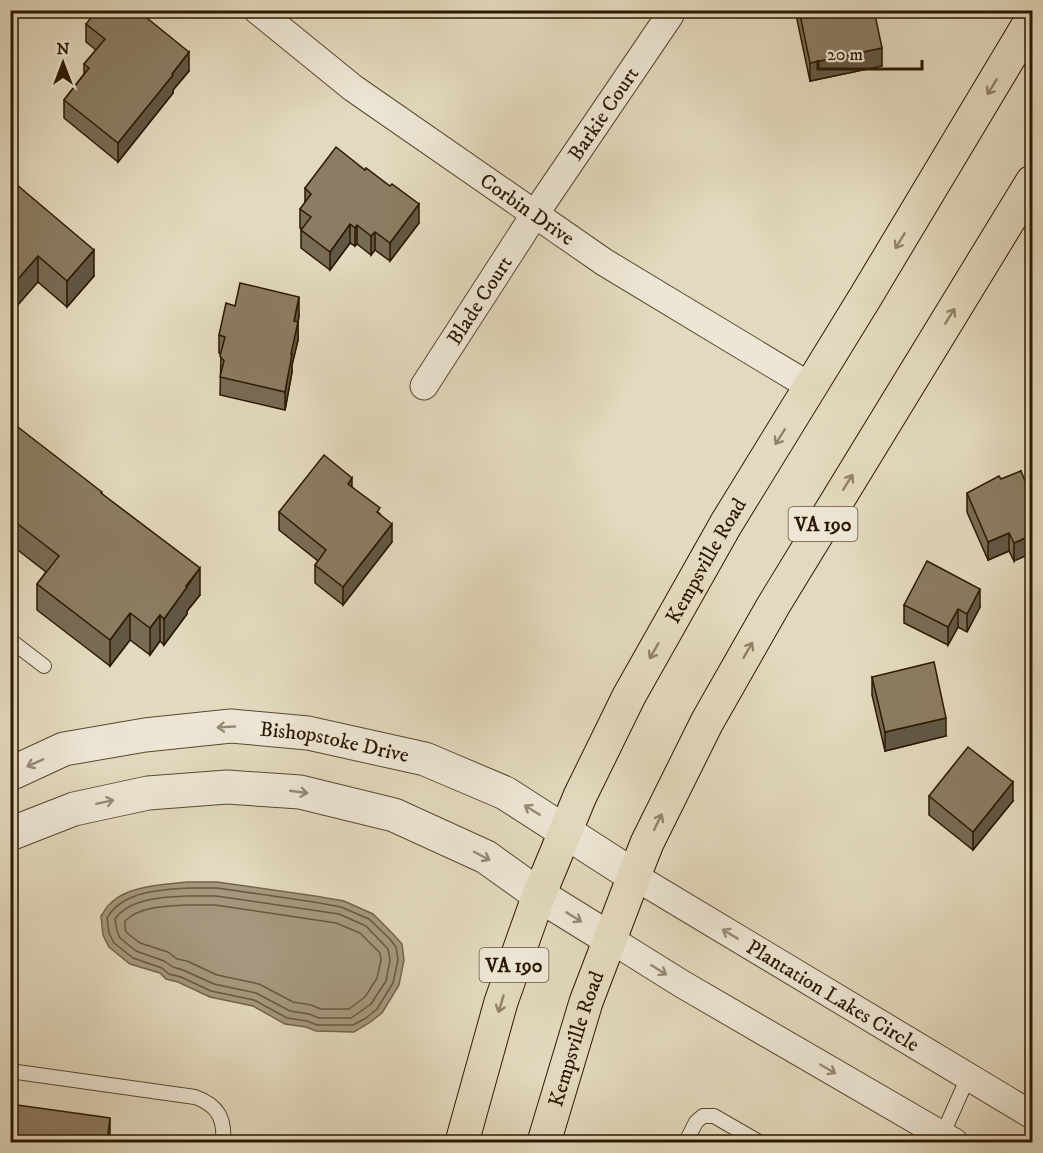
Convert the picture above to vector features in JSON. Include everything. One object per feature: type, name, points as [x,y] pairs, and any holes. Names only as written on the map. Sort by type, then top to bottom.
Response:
[{"type":"main road","name":"Kempsville Road","points":[[462,1143],[501,1002],[539,895],[580,796],[629,696],[726,524],[1032,19]]},
{"type":"main road","name":"Kempsville Road","points":[[544,1143],[586,1002],[634,876],[647,843],[707,722],[767,615],[1032,182]]},
{"type":"street","name":"Corbin Drive","points":[[257,10],[353,88],[604,262],[811,387]]},
{"type":"street","name":"Barkie Court","points":[[535,214],[670,15]]},
{"type":"street","name":"Blade Court","points":[[424,386],[535,214]]},
{"type":"street","name":"Bishopstoke Drive","points":[[10,774],[64,749],[145,735],[231,726],[308,733],[425,759],[505,793],[634,876]]},
{"type":"street","points":[[10,834],[74,809],[148,793],[227,787],[300,792],[394,815],[486,857],[539,895],[682,984],[945,1140]]},
{"type":"street","name":"Plantation Lakes Circle","points":[[634,876],[1032,1115]]},
{"type":"lane","points":[[10,640],[44,666]]},
{"type":"lane","points":[[10,1071],[195,1097],[206,1101],[221,1116],[223,1143]]},
{"type":"lane","points":[[945,1140],[968,1077]]},
{"type":"lane","points":[[686,1143],[696,1122],[704,1116],[714,1116],[759,1143]]},
{"type":"water","points":[[187,882],[217,882],[315,896],[344,901],[373,914],[402,944],[404,960],[399,985],[382,1013],[354,1032],[316,1031],[285,1024],[253,1006],[210,997],[166,979],[160,973],[130,964],[109,947],[103,935],[101,916],[117,898],[146,887]]},
{"type":"building","points":[[97,10],[137,10],[189,52],[118,143],[64,100],[89,68],[84,64],[105,39],[86,24]]},
{"type":"building","points":[[799,10],[874,10],[882,48],[810,63]]},
{"type":"building","points":[[336,147],[365,170],[366,168],[390,186],[392,184],[419,204],[390,243],[375,232],[371,236],[357,225],[355,228],[350,224],[330,252],[301,230],[311,217],[300,209],[311,194],[305,188]]},
{"type":"building","points":[[10,179],[94,250],[67,281],[38,256],[10,288]]},
{"type":"building","points":[[240,283],[299,297],[294,321],[298,322],[285,392],[220,377],[224,361],[220,356],[225,337],[219,335],[226,303],[235,306]]},
{"type":"building","points":[[10,421],[200,568],[164,619],[160,615],[150,628],[130,613],[110,640],[37,584],[59,556],[10,518]]},
{"type":"building","points":[[324,455],[352,478],[348,484],[380,508],[377,512],[392,524],[343,587],[315,565],[326,550],[279,512]]},
{"type":"building","points":[[1021,471],[1032,498],[1032,535],[1014,543],[1009,533],[988,542],[967,493],[999,476],[1001,479]]},
{"type":"building","points":[[927,561],[980,589],[967,614],[958,609],[948,627],[904,605]]},
{"type":"building","points":[[934,662],[946,718],[885,732],[872,677]]},
{"type":"building","points":[[968,747],[1013,782],[973,832],[929,796]]},
{"type":"building","points":[[10,1104],[110,1118],[107,1143],[10,1143]]}]
